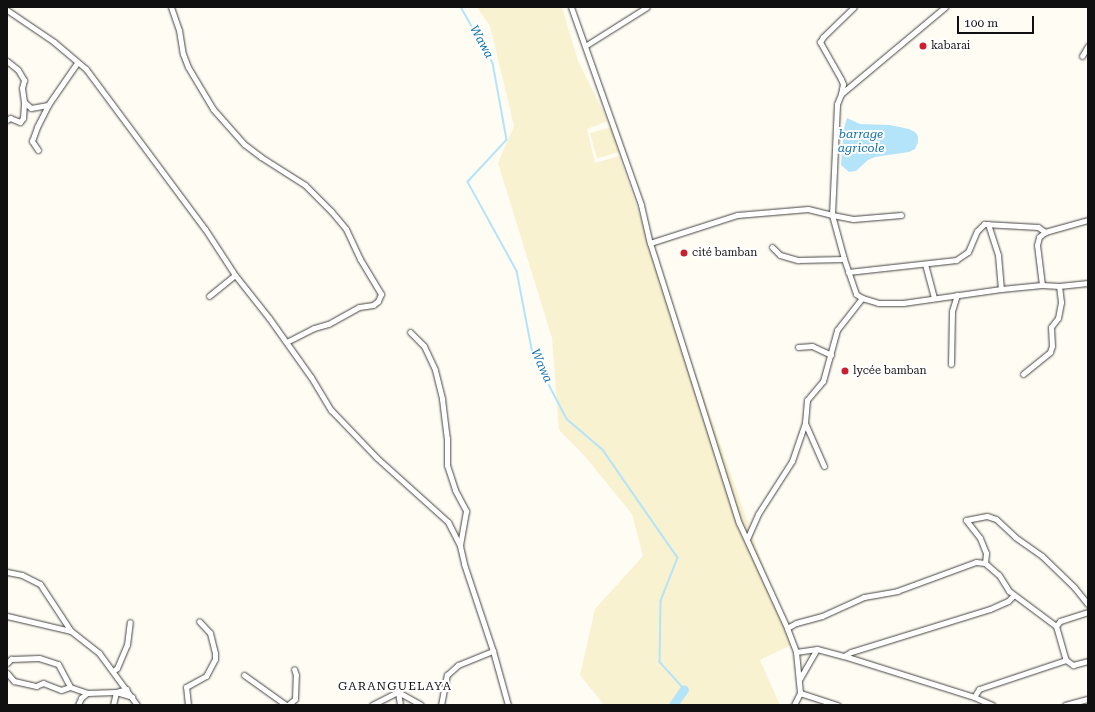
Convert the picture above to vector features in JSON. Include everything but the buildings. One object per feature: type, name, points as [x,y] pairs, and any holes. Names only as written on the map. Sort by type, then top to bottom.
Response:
[{"type":"street","points":[[171,7],[179,30],[188,68],[213,109],[244,144],[260,157],[305,185],[330,211],[346,229],[360,259],[381,294],[378,301],[373,305],[359,307],[328,324],[314,328],[286,342]]},
{"type":"street","points":[[571,7],[641,205],[650,243],[737,516],[787,628],[796,652],[800,692],[794,705]]},
{"type":"street","points":[[585,46],[647,7]]},
{"type":"street","points":[[854,7],[823,37],[820,42],[843,84],[837,104],[832,215],[844,259],[856,294],[862,298],[878,303],[891,303],[1001,289],[1088,283]]},
{"type":"street","points":[[841,94],[944,7]]},
{"type":"street","points":[[8,12],[54,42],[77,63],[86,69],[206,229],[235,275],[286,342],[331,410],[377,458],[448,522],[460,546],[464,564],[493,651],[508,705]]},
{"type":"street","points":[[1082,56],[1088,46]]},
{"type":"street","points":[[7,61],[18,70],[24,80],[22,88],[24,102],[23,118],[20,122],[10,118],[7,120]]},
{"type":"street","points":[[38,150],[32,141],[48,105],[77,63]]},
{"type":"street","points":[[24,102],[31,108],[48,105]]},
{"type":"street","points":[[650,243],[737,214],[808,209],[854,219],[901,215]]},
{"type":"street","points":[[1042,285],[1037,245],[1039,237],[1045,232],[1088,220]]},
{"type":"street","points":[[848,272],[886,266],[925,264],[956,260],[968,252],[981,226],[988,224],[1038,227],[1045,232]]},
{"type":"street","points":[[988,224],[998,255],[1001,289]]},
{"type":"street","points":[[772,247],[780,255],[798,260],[844,259]]},
{"type":"street","points":[[925,264],[934,298]]},
{"type":"street","points":[[209,296],[235,275]]},
{"type":"street","points":[[1023,374],[1050,352],[1052,346],[1051,327],[1058,318],[1061,302],[1059,286]]},
{"type":"street","points":[[951,364],[952,310],[956,295]]},
{"type":"street","points":[[746,539],[758,514],[792,461],[805,423],[807,400],[821,386],[832,355],[837,330],[862,298]]},
{"type":"street","points":[[410,332],[424,346],[435,370],[442,398],[447,438],[447,465],[455,490],[466,511],[460,546]]},
{"type":"street","points":[[798,347],[812,346],[832,355]]},
{"type":"street","points":[[805,423],[824,466]]},
{"type":"street","points":[[985,563],[986,553],[980,538],[966,520],[987,516],[996,519],[1015,537],[1042,556],[1074,587],[1088,604]]},
{"type":"street","points":[[787,628],[796,623],[822,616],[864,597],[896,591],[976,562],[985,563],[999,575],[1009,591],[1056,626],[1066,660],[1073,665],[1088,661]]},
{"type":"street","points":[[7,572],[22,575],[40,584],[71,631],[99,653],[133,697],[137,705]]},
{"type":"street","points":[[844,656],[850,652],[990,609],[1008,601],[1014,595]]},
{"type":"street","points":[[1056,626],[1060,621],[1088,612]]},
{"type":"street","points":[[7,616],[71,631]]},
{"type":"street","points":[[188,705],[186,687],[206,676],[215,659],[210,633],[199,621]]},
{"type":"street","points":[[113,671],[117,668],[126,645],[130,622]]},
{"type":"street","points":[[796,652],[817,649],[844,656],[974,697],[992,705]]},
{"type":"street","points":[[799,680],[817,649]]},
{"type":"street","points":[[441,705],[447,676],[458,665],[493,651]]},
{"type":"street","points":[[7,663],[11,659],[39,658],[58,664],[70,687]]},
{"type":"street","points":[[974,697],[979,689],[1066,660]]},
{"type":"street","points":[[244,675],[287,705],[295,699],[296,675],[294,669]]},
{"type":"street","points":[[7,673],[14,681],[36,686],[43,683],[61,690],[70,687],[87,693],[116,692],[126,689]]},
{"type":"street","points":[[116,692],[133,697]]},
{"type":"street","points":[[113,705],[116,692]]},
{"type":"street","points":[[372,705],[398,692]]},
{"type":"street","points":[[398,692],[400,705]]},
{"type":"street","points":[[398,692],[421,705]]},
{"type":"street","points":[[800,692],[838,705]]},
{"type":"street","points":[[78,705],[81,698],[87,693]]},
{"type":"street","points":[[1065,705],[1076,704],[1088,699]]},
{"type":"shaded area","points":[[477,7],[562,7],[578,61],[608,121],[587,129],[595,163],[619,156],[791,645],[760,660],[780,705],[604,705],[580,675],[595,609],[643,556],[632,514],[583,454],[559,430],[552,338],[498,163],[514,126],[490,26]]},
{"type":"shaded area","points":[[612,127],[619,152],[597,158],[590,133]]},
{"type":"water","name":"barrage agricole","points":[[847,118],[860,124],[890,125],[909,129],[915,132],[918,136],[918,142],[915,149],[909,152],[875,157],[868,160],[856,171],[849,172],[841,165],[844,128]]},
{"type":"waterway","name":"Wawa","points":[[461,7],[493,63],[507,140],[468,182],[517,271],[533,354],[567,419],[603,450],[678,558],[661,601],[660,662],[684,689]]},
{"type":"waterway","name":"Wawa","points":[[673,705],[684,689]]},
{"type":"place","name":"kabarai","points":[[923,46]]},
{"type":"place","name":"cité bamban","points":[[684,253]]},
{"type":"place","name":"lycée bamban","points":[[845,371]]},
{"type":"district","name":"GARANGUELAYA","points":[[395,687]]}]
